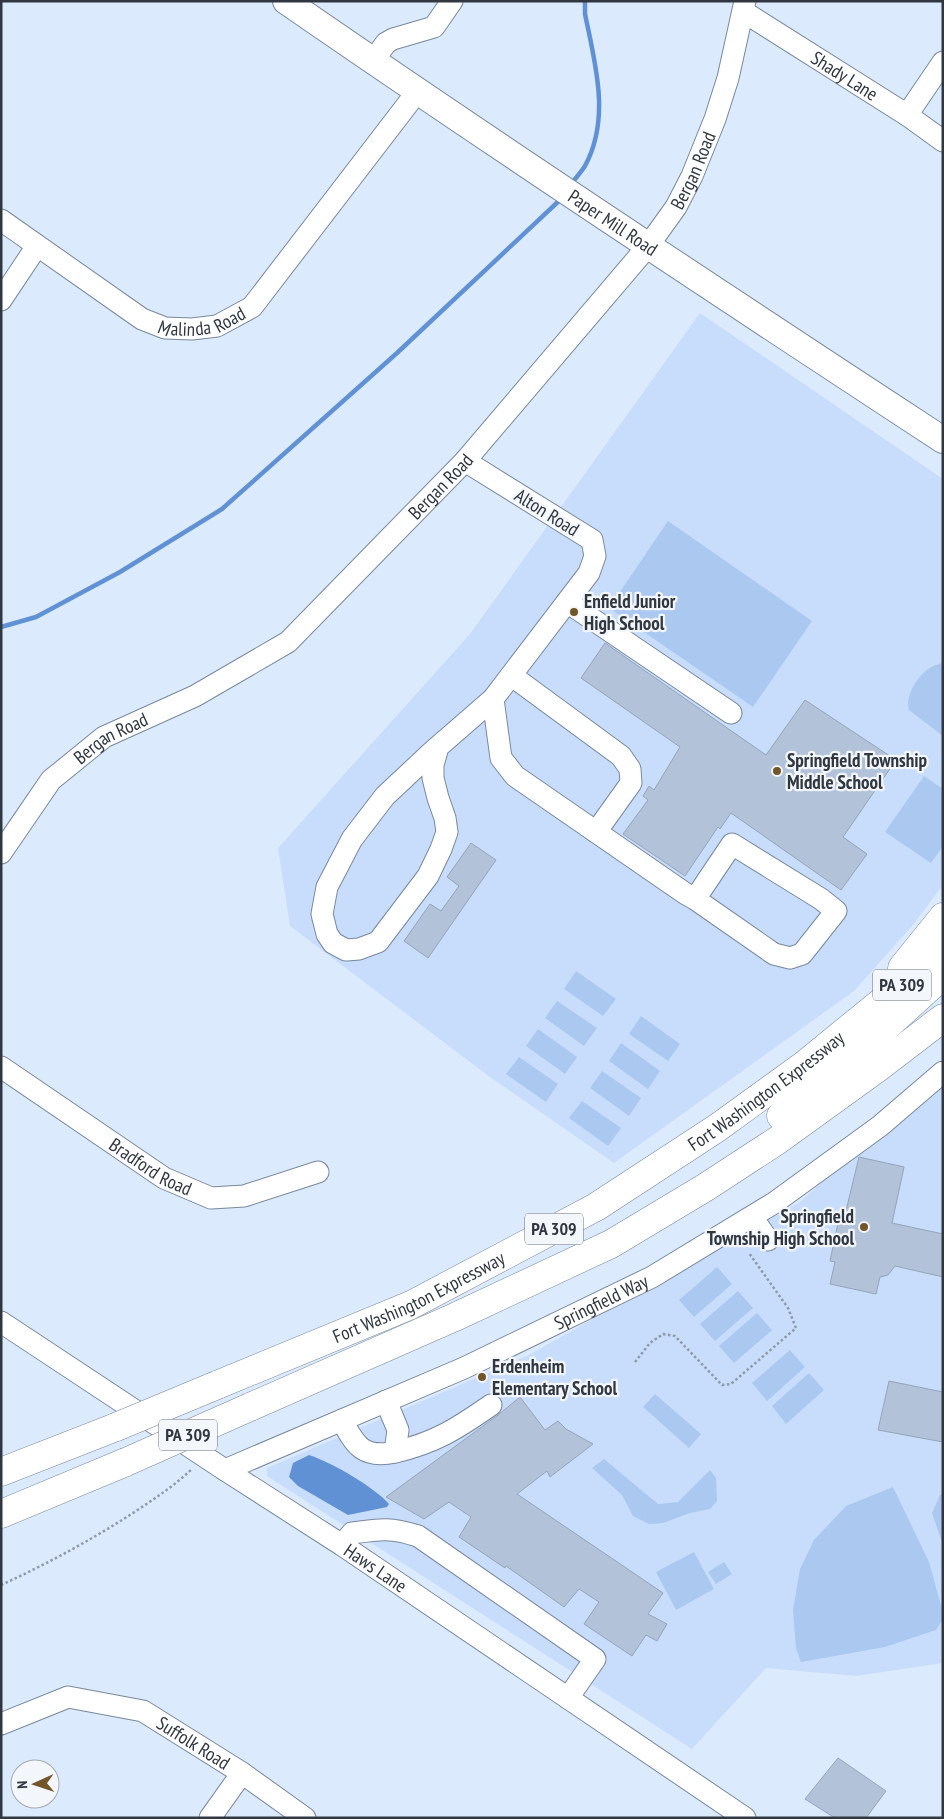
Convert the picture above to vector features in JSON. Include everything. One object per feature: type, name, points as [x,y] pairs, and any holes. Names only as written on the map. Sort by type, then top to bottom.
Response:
[{"type":"highway","points":[[860,1019],[943,917]]},
{"type":"highway","name":"Fort Washington Expressway","points":[[1,1472],[411,1306],[596,1206],[717,1128],[804,1065],[917,973],[943,949]]},
{"type":"highway","name":"PA 309","points":[[1,1514],[126,1462],[455,1317],[611,1232],[726,1159],[841,1068],[943,975]]},
{"type":"highway","points":[[455,1317],[611,1244],[706,1187],[778,1140],[943,1018]]},
{"type":"main road","name":"Paper Mill Road","points":[[286,1],[566,192],[943,440]]},
{"type":"street","points":[[374,62],[386,44],[434,27],[452,1]]},
{"type":"street","name":"Shady Lane","points":[[745,7],[943,141]]},
{"type":"street","name":"Bergan Road","points":[[1,853],[51,780],[104,737],[194,696],[288,642],[465,461],[648,246],[676,207],[692,176],[714,119],[728,78],[745,7]]},
{"type":"street","points":[[907,116],[943,62]]},
{"type":"street","name":"Malinda Road","points":[[1,220],[142,319],[165,328],[192,329],[217,326],[252,307],[417,92]]},
{"type":"street","points":[[1,300],[37,246]]},
{"type":"street","name":"Alton Road","points":[[438,747],[433,764],[433,778],[445,818],[447,832],[435,863],[428,876],[378,942],[359,949],[346,950],[333,943],[326,934],[322,914],[327,887],[352,839],[385,796],[438,747],[493,699],[589,573],[595,556],[592,540],[465,461]]},
{"type":"street","points":[[567,602],[731,714]]},
{"type":"street","points":[[512,676],[621,756],[630,769],[630,783],[596,832]]},
{"type":"street","points":[[493,699],[501,758],[516,776],[596,832],[695,900],[770,951],[774,954],[790,958],[802,954],[836,911],[821,899],[732,844],[695,900]]},
{"type":"street","name":"Bradford Road","points":[[1,1067],[164,1178],[211,1198],[244,1196],[318,1172]]},
{"type":"street","name":"Springfield Way","points":[[225,1470],[464,1368],[652,1277],[774,1203],[939,1082]]},
{"type":"street","points":[[752,1217],[768,1240]]},
{"type":"street","name":"Haws Lane","points":[[1,1322],[225,1470],[342,1544],[568,1698],[734,1815]]},
{"type":"street","points":[[386,1401],[398,1430],[395,1452]]},
{"type":"street","points":[[342,1420],[357,1446],[369,1452],[384,1454],[433,1442],[452,1432],[491,1405]]},
{"type":"street","points":[[342,1544],[352,1533],[380,1529],[399,1530],[418,1536],[595,1659],[568,1698]]},
{"type":"street","name":"Suffolk Road","points":[[1,1724],[68,1697],[143,1711],[242,1774],[305,1818]]},
{"type":"street","points":[[210,1818],[242,1774]]},
{"type":"path","points":[[635,1362],[650,1343],[663,1334],[675,1336],[722,1386],[731,1384],[796,1328],[788,1308],[749,1252]]},
{"type":"path","points":[[1,1585],[55,1560],[119,1522],[174,1487],[197,1465]]},
{"type":"shaded area","points":[[700,313],[943,479],[943,885],[912,926],[854,991],[614,1163],[490,1077],[290,926],[278,848],[470,634]]},
{"type":"shaded area","points":[[668,521],[812,621],[753,707],[609,608]]},
{"type":"shaded area","points":[[943,663],[943,736],[909,710],[908,705],[910,693],[924,672],[935,665]]},
{"type":"shaded area","points":[[924,776],[943,789],[943,846],[931,863],[885,832]]},
{"type":"shaded area","points":[[576,971],[616,999],[603,1016],[564,989]]},
{"type":"shaded area","points":[[557,1001],[597,1028],[584,1046],[545,1018]]},
{"type":"shaded area","points":[[641,1016],[680,1044],[668,1061],[629,1034]]},
{"type":"shaded area","points":[[538,1029],[577,1057],[565,1074],[526,1046]]},
{"type":"shaded area","points":[[621,1043],[660,1071],[648,1089],[609,1061]]},
{"type":"shaded area","points":[[519,1057],[558,1084],[546,1102],[506,1074]]},
{"type":"shaded area","points":[[602,1071],[641,1098],[629,1116],[590,1088]]},
{"type":"shaded area","points":[[943,1072],[943,1663],[856,1676],[766,1668],[692,1749],[267,1476],[267,1468],[529,1355],[800,1202]]},
{"type":"shaded area","points":[[582,1101],[621,1128],[608,1146],[569,1118]]},
{"type":"shaded area","points":[[717,1267],[732,1284],[694,1317],[679,1300]]},
{"type":"shaded area","points":[[738,1291],[753,1308],[715,1341],[700,1324]]},
{"type":"shaded area","points":[[757,1313],[772,1330],[734,1363],[719,1346]]},
{"type":"shaded area","points":[[790,1350],[805,1367],[767,1401],[752,1383]]},
{"type":"shaded area","points":[[809,1373],[824,1390],[786,1424],[772,1406]]},
{"type":"shaded area","points":[[655,1394],[701,1434],[689,1448],[643,1407]]},
{"type":"shaded area","points":[[604,1459],[658,1504],[678,1502],[710,1470],[716,1478],[717,1501],[710,1509],[690,1513],[663,1523],[649,1524],[633,1516],[622,1495],[592,1468]]},
{"type":"shaded area","points":[[893,1487],[929,1562],[943,1619],[936,1630],[885,1647],[801,1662],[796,1648],[793,1610],[800,1569],[814,1540],[846,1506]]},
{"type":"shaded area","points":[[943,1494],[943,1545],[932,1513],[940,1495]]},
{"type":"shaded area","points":[[694,1552],[714,1589],[676,1610],[656,1572]]},
{"type":"shaded area","points":[[724,1562],[732,1574],[716,1584],[708,1572]]},
{"type":"water","points":[[309,1455],[329,1463],[352,1476],[373,1490],[389,1504],[387,1507],[348,1515],[298,1486],[289,1477],[293,1463]]},
{"type":"building","name":"Springfield Township Middle School","points":[[605,643],[766,755],[805,700],[896,760],[843,837],[867,854],[841,890],[731,813],[720,829],[718,827],[685,876],[623,834],[648,800],[643,796],[649,786],[654,790],[680,747],[581,678]]},
{"type":"building","points":[[471,843],[496,860],[428,958],[404,941],[430,904],[441,911],[459,886],[447,877]]},
{"type":"building","name":"Springfield Township High School","points":[[859,1157],[904,1167],[892,1223],[943,1234],[943,1277],[895,1266],[888,1275],[880,1277],[876,1294],[830,1284],[835,1262],[830,1261],[839,1218],[844,1219]]},
{"type":"building","points":[[889,1381],[943,1392],[943,1442],[878,1430]]},
{"type":"building","name":"Erdenheim Elementary School","points":[[520,1397],[545,1430],[558,1421],[566,1429],[593,1444],[550,1477],[547,1471],[517,1494],[663,1593],[648,1614],[667,1624],[657,1641],[646,1635],[632,1656],[584,1624],[599,1602],[579,1589],[564,1607],[506,1566],[505,1568],[459,1537],[471,1517],[449,1502],[424,1519],[386,1497]]},
{"type":"building","points":[[838,1758],[886,1791],[866,1818],[835,1818],[805,1799]]},
{"type":"waterway","points":[[571,184],[585,166],[593,148],[599,110],[596,71],[585,14],[585,1]]},
{"type":"waterway","points":[[1,627],[36,617],[120,572],[222,509],[397,353],[561,199]]},
{"type":"place","name":"Enfield Junior High School","points":[[574,612]]},
{"type":"place","name":"Springfield Township Middle School","points":[[777,771]]},
{"type":"place","name":"Springfield Township High School","points":[[864,1227]]},
{"type":"place","name":"Erdenheim Elementary School","points":[[482,1377]]}]
